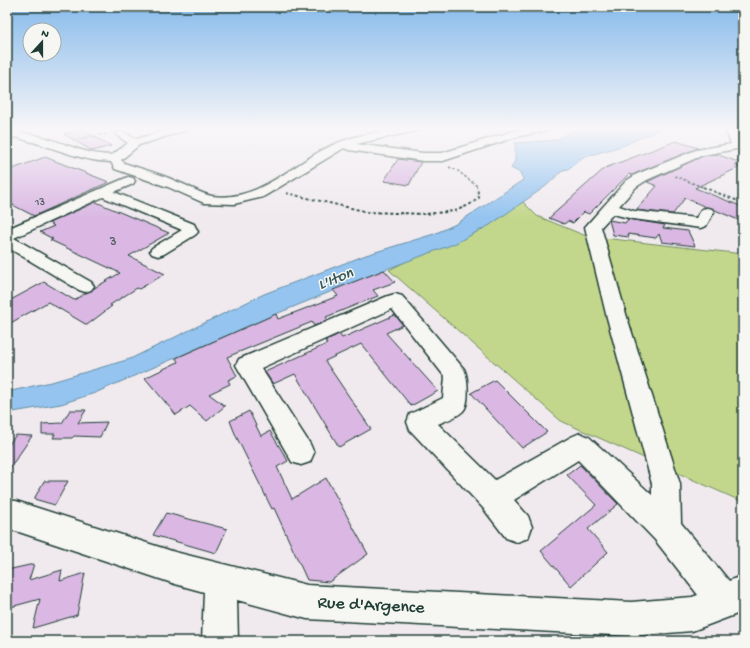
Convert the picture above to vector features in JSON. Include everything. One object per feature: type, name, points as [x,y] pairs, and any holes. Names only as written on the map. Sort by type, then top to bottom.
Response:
[{"type":"street","points":[[97,158],[116,159],[119,166],[172,184],[209,200],[234,200],[258,194],[318,158]]},
{"type":"street","points":[[666,529],[666,484],[593,227],[631,184],[642,177],[685,158]]},
{"type":"street","points":[[7,235],[128,181]]},
{"type":"street","points":[[102,192],[189,227],[190,232],[158,251]]},
{"type":"street","points":[[610,208],[633,215],[701,223],[707,212]]},
{"type":"street","points":[[7,240],[85,286]]},
{"type":"street","points":[[301,453],[247,365],[395,300],[456,375],[455,404],[419,422],[493,498],[517,527]]},
{"type":"street","points":[[493,498],[514,483],[580,445],[734,597]]},
{"type":"street","name":"Rue d'Argence","points":[[7,515],[16,516],[175,568],[306,602],[631,619],[692,614],[734,597]]},
{"type":"street","points":[[220,641],[221,580]]},
{"type":"path","points":[[268,188],[368,212],[426,214],[455,211],[469,205],[479,198],[477,186],[458,171],[429,158]]},
{"type":"path","points":[[660,169],[697,186],[743,204]]},
{"type":"green space","points":[[523,202],[537,216],[586,236],[743,254],[743,502],[561,421],[389,270]]},
{"type":"water","name":"L'Iton","points":[[515,158],[582,158],[568,169],[563,170],[546,186],[490,225],[454,244],[384,270],[276,314],[95,393],[61,404],[7,413],[7,392],[55,381],[130,359],[264,294],[366,255],[434,234],[456,224],[523,180],[520,175],[522,174],[511,168]]},
{"type":"building","points":[[42,158],[48,158],[109,182],[34,216],[7,202],[7,171]]},
{"type":"building","points":[[631,158],[673,158],[632,175],[629,174],[589,214],[584,212],[573,223],[568,221],[564,224],[549,218],[605,168]]},
{"type":"building","points":[[698,158],[728,158],[741,163],[735,165],[740,167],[695,188],[743,207],[743,222],[685,198],[673,214],[636,210],[657,186],[647,182]]},
{"type":"building","points":[[398,159],[421,162],[409,185],[384,181]]},
{"type":"building","points":[[96,202],[169,233],[129,256],[165,274],[139,289],[137,288],[110,305],[112,306],[87,325],[48,302],[7,325],[7,302],[44,282],[74,300],[120,273],[50,240],[53,239],[40,232],[54,226],[49,223]]},
{"type":"building","points":[[628,219],[665,225],[663,228],[688,231],[695,246],[662,242],[659,234],[656,238],[628,234],[629,237],[613,235],[609,220],[625,223]]},
{"type":"building","points":[[384,270],[395,282],[373,290],[378,296],[326,317],[328,320],[314,326],[312,322],[227,357],[237,376],[228,380],[230,384],[209,394],[225,406],[207,421],[190,406],[176,415],[145,378],[178,362],[176,358],[276,314],[278,319],[338,296],[333,290]]},
{"type":"building","points":[[395,315],[403,325],[386,333],[438,391],[411,406],[361,344],[325,361],[371,429],[339,447],[295,374],[273,384],[265,372],[327,344],[325,341],[339,334],[342,338]]},
{"type":"building","points":[[495,380],[547,432],[522,448],[471,393]]},
{"type":"building","points":[[70,410],[86,410],[78,423],[107,422],[100,437],[74,436],[72,438],[53,438],[55,434],[42,434],[42,424],[62,423]]},
{"type":"building","points":[[249,411],[261,436],[270,431],[288,461],[277,467],[292,499],[326,478],[368,554],[329,582],[307,580],[274,508],[272,509],[236,436],[230,421]]},
{"type":"building","points":[[16,435],[32,436],[7,472],[7,447]]},
{"type":"building","points":[[580,465],[618,504],[588,529],[608,552],[571,586],[541,551],[596,505],[567,475]]},
{"type":"building","points":[[44,481],[68,481],[55,505],[34,499]]},
{"type":"building","points":[[166,513],[227,529],[216,553],[153,535]]},
{"type":"building","points":[[34,564],[29,580],[62,570],[60,581],[85,573],[77,615],[33,628],[40,599],[7,608],[7,570]]}]
